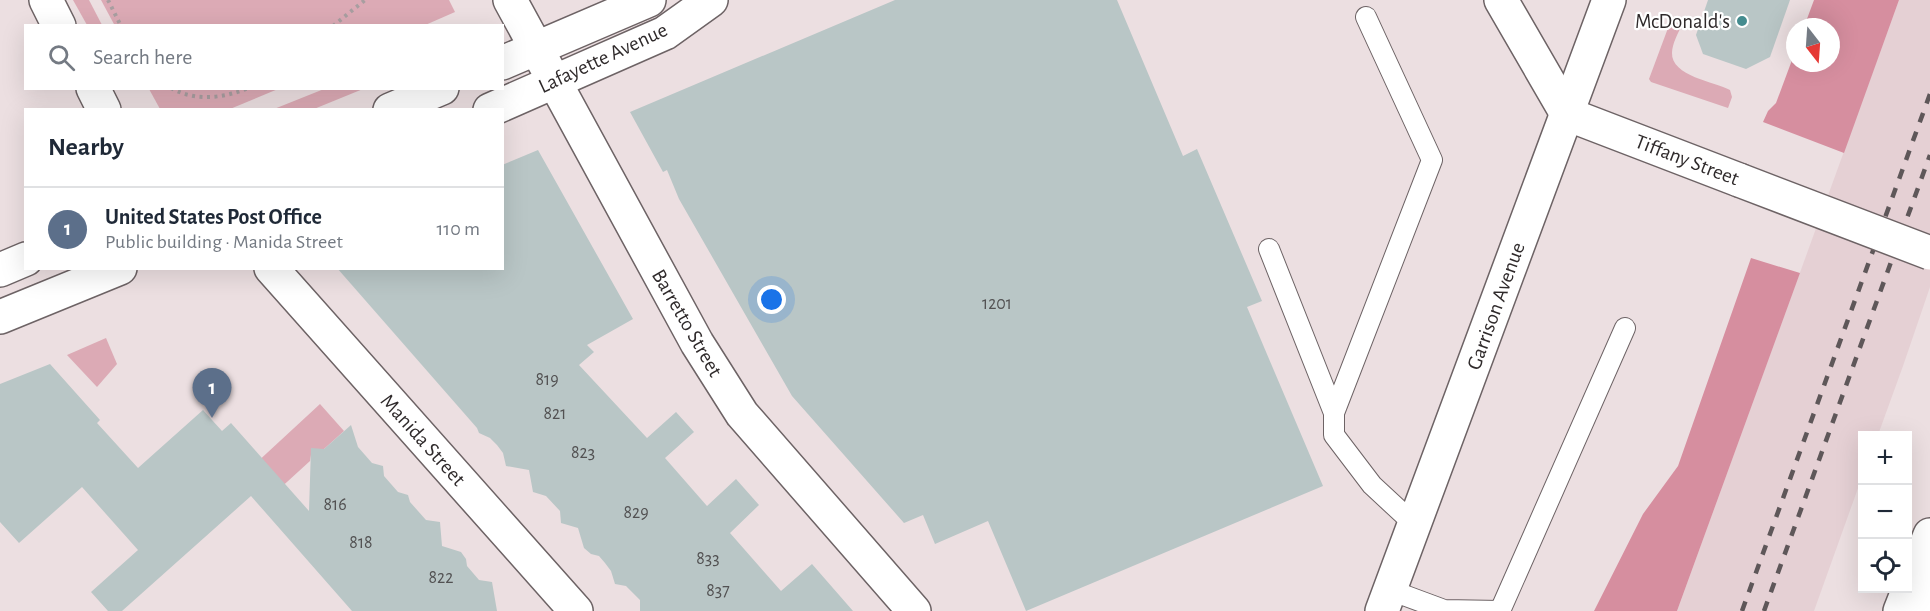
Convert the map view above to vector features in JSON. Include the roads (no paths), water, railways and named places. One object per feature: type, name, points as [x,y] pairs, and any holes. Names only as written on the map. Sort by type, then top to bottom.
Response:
[{"type":"main road","points":[[46,0],[58,24]]},
{"type":"main road","name":"Barretto Street","points":[[510,0],[697,343],[741,414],[914,611]]},
{"type":"main road","name":"Lafayette Avenue","points":[[504,62],[649,0]]},
{"type":"main road","name":"Lafayette Avenue","points":[[494,108],[665,33],[711,0]]},
{"type":"main road","points":[[1501,0],[1567,114]]},
{"type":"main road","name":"Garrison Avenue","points":[[1386,601],[1609,0]]},
{"type":"main road","points":[[94,90],[103,108]]},
{"type":"main road","points":[[395,108],[437,90]]},
{"type":"main road","name":"Tiffany Street","points":[[1567,114],[1930,254]]},
{"type":"main road","points":[[0,270],[24,260]]},
{"type":"main road","points":[[0,317],[115,270]]},
{"type":"main road","name":"Manida Street","points":[[273,270],[576,611]]},
{"type":"main road","points":[[1900,611],[1930,535]]},
{"type":"main road","points":[[1924,611],[1930,595]]},
{"type":"lane","points":[[1366,17],[1432,160],[1334,413],[1334,435],[1372,485],[1414,524]]},
{"type":"lane","points":[[1269,249],[1334,413]]},
{"type":"lane","points":[[1386,601],[1444,610],[1500,611],[1625,328]]},
{"type":"railway","points":[[1742,611],[1930,94]]},
{"type":"railway","points":[[1764,611],[1930,155]]},
{"type":"place","name":"McDonald's","points":[[1742,21]]},
{"type":"place","name":"United States Post Office","points":[[212,418]]}]
